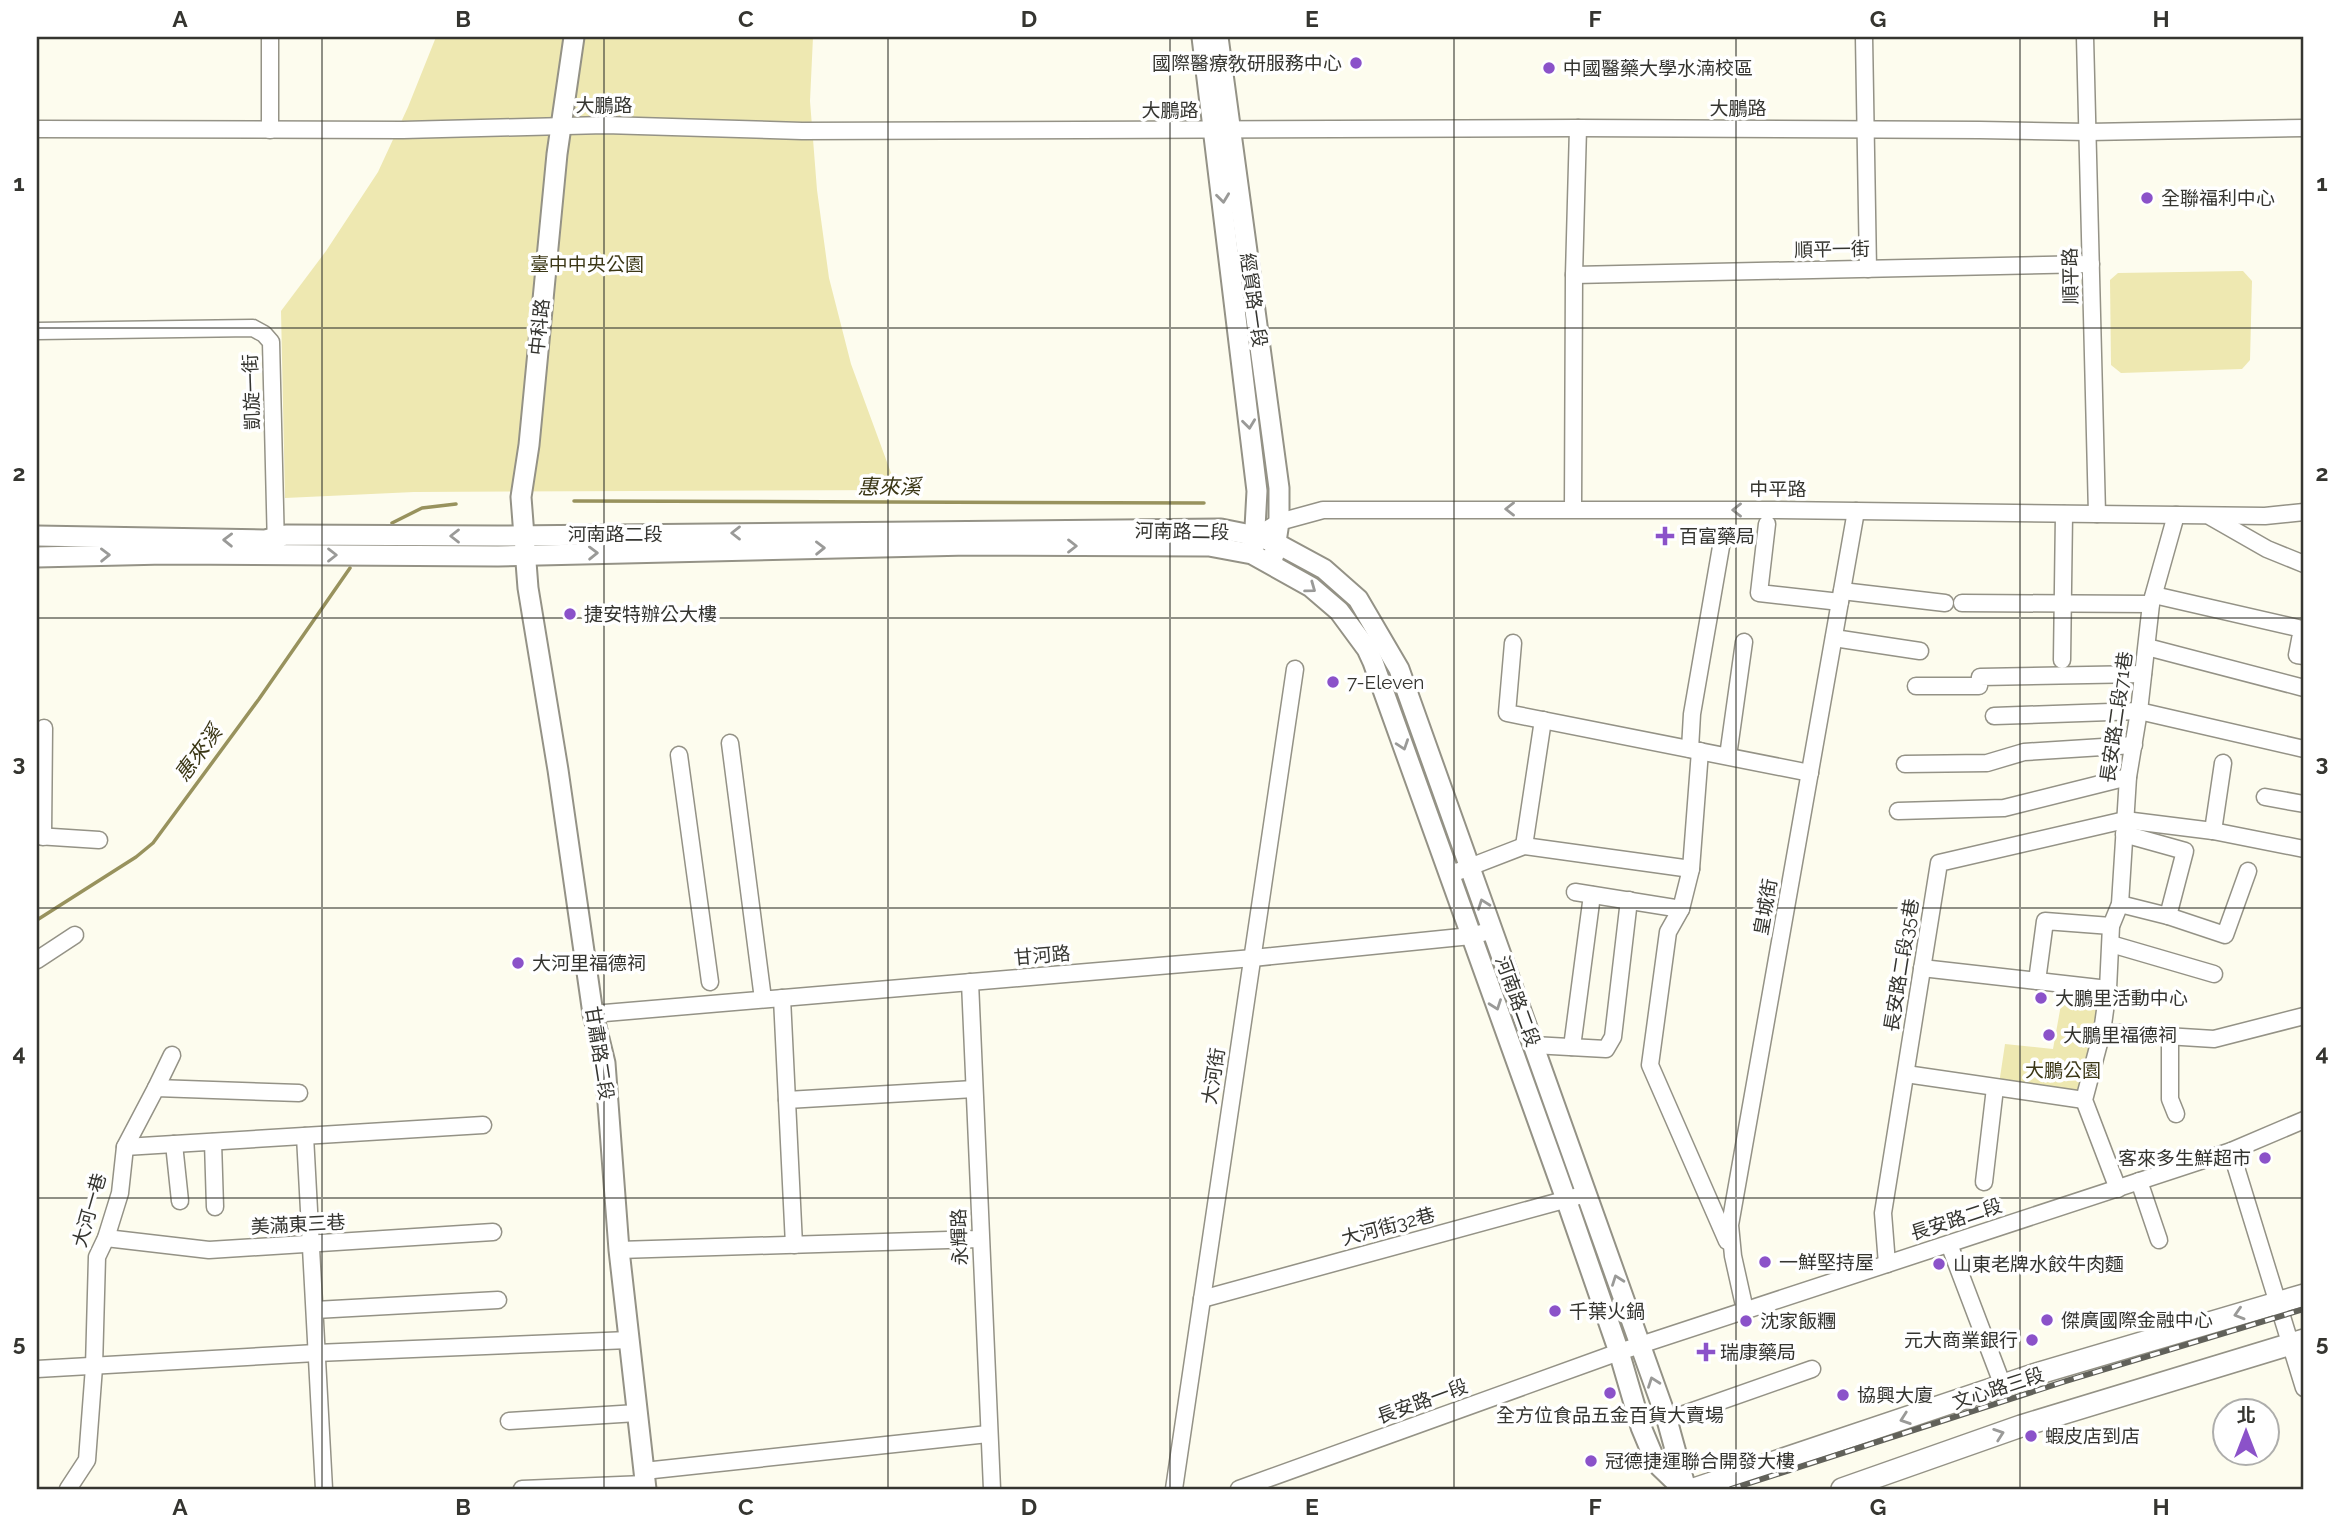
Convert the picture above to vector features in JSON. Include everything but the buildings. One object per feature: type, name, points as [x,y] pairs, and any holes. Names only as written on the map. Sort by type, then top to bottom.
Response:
[{"type":"main road","name":"文心路三段","points":[[1694,1489],[2003,1386],[2304,1296]]},
{"type":"main road","points":[[1842,1489],[2021,1426],[2298,1342]]},
{"type":"street","points":[[270,37],[270,130]]},
{"type":"street","name":"中科路","points":[[523,535],[521,497],[529,445],[561,126],[574,37]]},
{"type":"street","name":"經貿路一段","points":[[1202,37],[1223,131],[1279,488],[1279,522],[1272,563]]},
{"type":"street","name":"經貿路一段","points":[[1219,37],[1223,131],[1258,491],[1254,545]]},
{"type":"street","points":[[1864,37],[1868,269]]},
{"type":"street","name":"順平路","points":[[2085,37],[2097,514]]},
{"type":"street","name":"大鵬路","points":[[37,129],[403,130],[605,125],[802,131],[1578,128],[2088,132],[2304,128]]},
{"type":"street","points":[[1573,509],[1578,128]]},
{"type":"street","name":"順平一街","points":[[1574,275],[2091,264]]},
{"type":"street","name":"凱旋一街","points":[[37,331],[253,328],[264,334],[271,342],[276,547]]},
{"type":"street","name":"中平路","points":[[1254,545],[1279,522],[1323,510],[1805,510],[2209,516],[2281,516],[2304,512]]},
{"type":"street","name":"皇城街","points":[[1745,1310],[1733,1256],[1730,1225],[1856,511]]},
{"type":"street","points":[[2062,660],[2064,514]]},
{"type":"street","name":"長安路二段71巷","points":[[2084,1100],[2102,1032],[2112,926],[2120,904],[2128,777],[2153,600],[2176,515]]},
{"type":"street","points":[[2209,516],[2267,549],[2304,564]]},
{"type":"street","points":[[1767,524],[1759,593],[1954,603],[2063,604],[2153,600],[2302,629],[2298,687],[2147,647]]},
{"type":"street","name":"河南路二段","points":[[276,547],[286,535],[1221,529],[1254,545],[1272,563],[1311,587],[1339,611],[1367,649],[1381,680],[1566,1199],[1619,1352],[1641,1427],[1656,1463],[1684,1489]]},
{"type":"street","name":"甘肅路二段","points":[[523,535],[593,1013],[605,1063],[619,1250],[645,1481]]},
{"type":"street","name":"河南路二段","points":[[37,536],[265,541],[276,547]]},
{"type":"street","points":[[1722,541],[1692,714],[1695,750],[1691,869],[1681,909],[1668,932],[1650,1065],[1733,1256]]},
{"type":"street","name":"河南路二段","points":[[37,556],[276,547],[524,555],[969,545],[1276,544],[1324,569],[1358,599],[1399,669],[1667,1420],[1684,1489]]},
{"type":"street","points":[[1834,638],[1920,651]]},
{"type":"street","points":[[1728,756],[1744,642]]},
{"type":"street","points":[[1513,643],[1507,713],[1810,773]]},
{"type":"street","name":"大河街","points":[[1174,1489],[1295,669]]},
{"type":"street","points":[[1916,686],[1979,686],[1980,677],[2143,674]]},
{"type":"street","points":[[1994,716],[2139,711],[2304,749]]},
{"type":"street","points":[[1524,846],[1543,720]]},
{"type":"street","points":[[44,728],[40,836],[99,840]]},
{"type":"street","points":[[730,743],[762,999]]},
{"type":"street","points":[[1905,764],[1987,763],[2024,752],[2134,745]]},
{"type":"street","points":[[679,755],[710,982]]},
{"type":"street","points":[[2213,831],[2223,764]]},
{"type":"street","points":[[1898,811],[2004,808],[2128,777]]},
{"type":"street","points":[[2265,796],[2304,804]]},
{"type":"street","points":[[2125,827],[2213,831],[2304,849]]},
{"type":"street","points":[[2125,827],[2185,851],[2168,916]]},
{"type":"street","name":"長安路二段35巷","points":[[1887,1264],[1883,1213],[1939,863],[2125,827]]},
{"type":"street","points":[[1449,875],[1524,846],[1691,869]]},
{"type":"street","points":[[2120,904],[2225,935],[2248,871]]},
{"type":"street","points":[[1575,892],[1681,909]]},
{"type":"street","points":[[1572,1047],[1592,895]]},
{"type":"street","points":[[1533,1045],[1606,1049],[1613,1037],[1629,900]]},
{"type":"street","points":[[2037,981],[2045,920],[2112,926]]},
{"type":"street","name":"甘河路","points":[[593,1013],[1253,958],[1471,936],[1493,930]]},
{"type":"street","points":[[37,960],[75,935]]},
{"type":"street","points":[[2110,944],[2214,975]]},
{"type":"street","points":[[1922,968],[2108,989]]},
{"type":"street","name":"永輝路","points":[[970,982],[992,1489]]},
{"type":"street","points":[[782,998],[794,1245]]},
{"type":"street","points":[[2102,1032],[2214,1039],[2304,1016]]},
{"type":"street","points":[[2170,1036],[2170,1099],[2176,1114]]},
{"type":"street","name":"大河一巷","points":[[68,1489],[87,1460],[97,1257],[120,1193],[125,1147],[172,1055]]},
{"type":"street","points":[[1906,1074],[2084,1100],[2118,1188]]},
{"type":"street","points":[[156,1088],[299,1093]]},
{"type":"street","points":[[1984,1182],[1995,1088]]},
{"type":"street","points":[[787,1100],[974,1089]]},
{"type":"street","name":"長安路二段","points":[[1619,1352],[2231,1152],[2304,1120]]},
{"type":"street","points":[[125,1147],[484,1125]]},
{"type":"street","points":[[305,1136],[324,1489]]},
{"type":"street","points":[[213,1142],[215,1208]]},
{"type":"street","points":[[174,1144],[180,1201]]},
{"type":"street","points":[[2231,1152],[2278,1302],[2298,1342],[2304,1388]]},
{"type":"street","points":[[2139,1181],[2159,1240]]},
{"type":"street","name":"大河街32巷","points":[[1202,1299],[1586,1194]]},
{"type":"street","name":"美滿東三巷","points":[[106,1238],[209,1250],[493,1232]]},
{"type":"street","points":[[619,1250],[980,1239]]},
{"type":"street","points":[[1949,1244],[2003,1386]]},
{"type":"street","points":[[314,1310],[498,1300]]},
{"type":"street","points":[[37,1368],[629,1340]]},
{"type":"street","name":"長安路一段","points":[[1239,1489],[1619,1352]]},
{"type":"street","points":[[1667,1420],[1812,1369]]},
{"type":"street","points":[[509,1422],[637,1413]]},
{"type":"street","points":[[522,1489],[645,1481],[988,1434]]},
{"type":"green space","name":"臺中中央公園","points":[[436,37],[813,37],[810,101],[817,190],[829,278],[851,364],[891,473],[901,490],[414,492],[285,498],[281,311],[326,251],[378,172]]},
{"type":"green space","points":[[2243,271],[2252,281],[2250,360],[2242,369],[2121,373],[2111,365],[2110,280],[2118,273]]},
{"type":"green space","name":"大鵬公園","points":[[2064,988],[2104,993],[2082,1095],[1999,1084],[2005,1044],[2053,1049]]},
{"type":"waterway","name":"惠來溪","points":[[574,501],[1204,503]]},
{"type":"waterway","name":"惠來溪","points":[[392,523],[422,508],[456,504]]},
{"type":"waterway","name":"惠來溪","points":[[37,920],[136,857],[153,843],[259,699],[350,568]]},
{"type":"railway","points":[[1731,1489],[2066,1381],[2304,1309]]},
{"type":"place","name":"國際醫療敎研服務中心","points":[[1356,63]]},
{"type":"place","name":"中國醫藥大學水湳校區","points":[[1549,68]]},
{"type":"place","name":"全聯福利中心","points":[[2147,198]]},
{"type":"place","name":"百富藥局","points":[[1665,536]]},
{"type":"place","name":"捷安特辦公大樓","points":[[570,614]]},
{"type":"place","name":"7-Eleven","points":[[1333,682]]},
{"type":"place","name":"大河里福德祠","points":[[518,963]]},
{"type":"place","name":"大鵬里活動中心","points":[[2041,998]]},
{"type":"place","name":"大鵬里福德祠","points":[[2049,1035]]},
{"type":"place","name":"客來多生鮮超市","points":[[2265,1158]]},
{"type":"place","name":"一鮮堅持屋","points":[[1765,1262]]},
{"type":"place","name":"山東老牌水餃牛肉麵","points":[[1939,1264]]},
{"type":"place","name":"千葉火鍋","points":[[1555,1311]]},
{"type":"place","name":"傑廣國際金融中心","points":[[2047,1320]]},
{"type":"place","name":"沈家飯糰","points":[[1746,1321]]},
{"type":"place","name":"元大商業銀行","points":[[2032,1340]]},
{"type":"place","name":"瑞康藥局","points":[[1706,1352]]},
{"type":"place","name":"全方位食品五金百貨大賣場","points":[[1610,1393]]},
{"type":"place","name":"協興大廈","points":[[1843,1395]]},
{"type":"place","name":"蝦皮店到店","points":[[2031,1436]]},
{"type":"place","name":"冠德捷運聯合開發大樓","points":[[1591,1461]]}]
